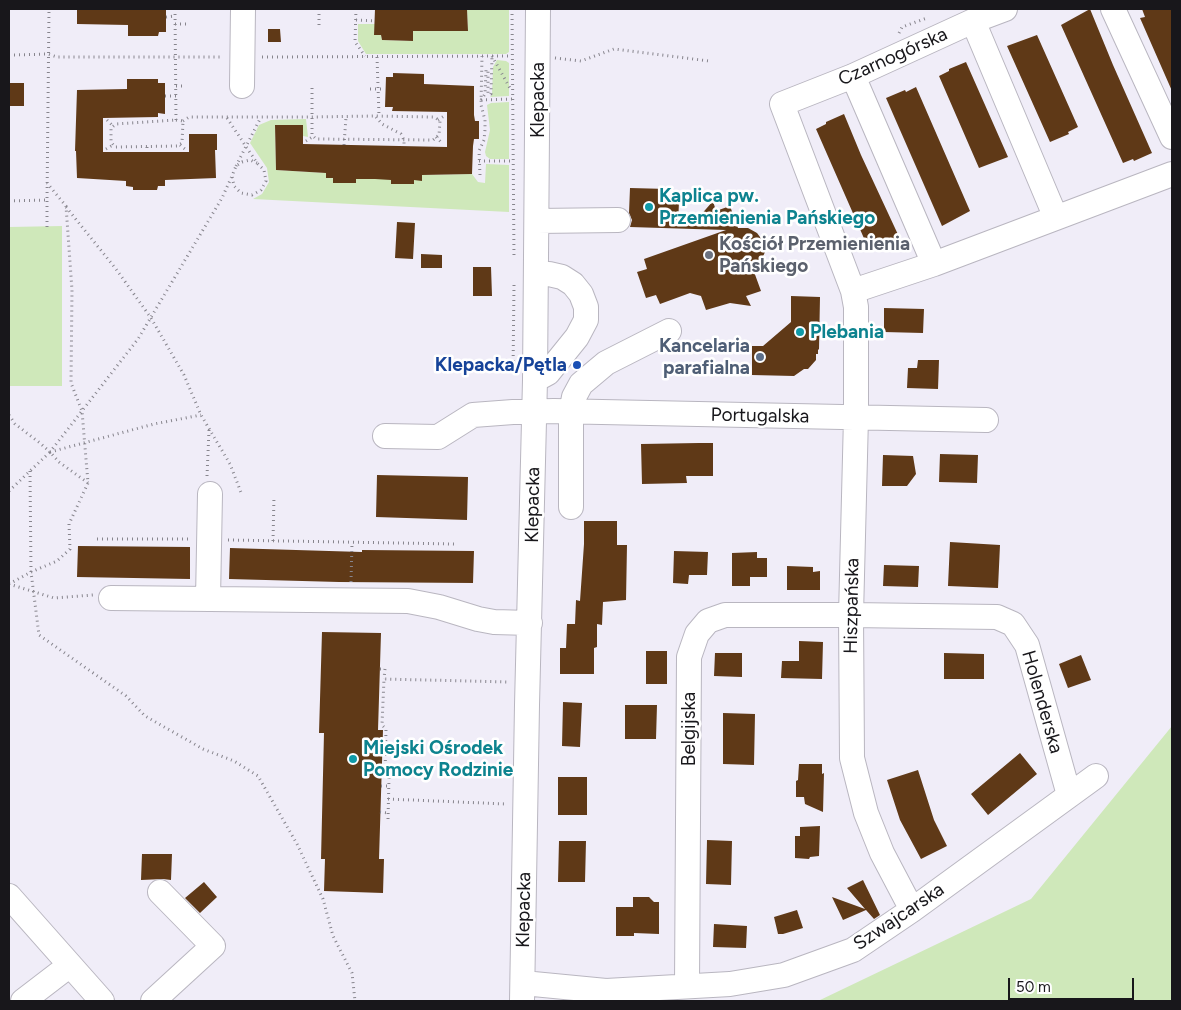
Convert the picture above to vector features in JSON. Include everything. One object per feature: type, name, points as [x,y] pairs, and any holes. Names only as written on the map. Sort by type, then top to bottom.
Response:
[{"type":"street","points":[[242,86],[243,9]]},
{"type":"street","name":"Klepacka","points":[[522,992],[534,412],[524,377],[536,275],[538,9]]},
{"type":"street","name":"Czarnogórska","points":[[782,104],[853,76],[973,21],[1005,9]]},
{"type":"street","points":[[1113,9],[1172,137]]},
{"type":"street","points":[[973,21],[1056,218]]},
{"type":"street","points":[[853,76],[934,264]]},
{"type":"street","name":"Hiszpańska","points":[[782,104],[853,291],[856,306],[856,417],[850,615],[852,758],[866,813],[882,853],[912,910]]},
{"type":"street","points":[[853,291],[934,264],[1172,174]]},
{"type":"street","points":[[537,221],[618,220]]},
{"type":"street","points":[[524,377],[548,373],[577,337],[586,320],[586,307],[581,294],[573,284],[562,277],[549,274],[536,275]]},
{"type":"street","points":[[571,507],[571,413],[574,397],[581,384],[606,363],[669,331]]},
{"type":"street","name":"Portugalska","points":[[385,436],[438,437],[474,414],[534,412],[986,420]]},
{"type":"street","points":[[208,600],[210,494]]},
{"type":"street","points":[[111,598],[408,602],[424,603],[486,620],[530,623]]},
{"type":"street","name":"Belgijska","points":[[687,985],[689,657],[696,634],[708,621],[725,615],[850,615]]},
{"type":"street","name":"Holenderska","points":[[850,615],[996,617],[1013,624],[1027,645],[1069,796]]},
{"type":"street","name":"Szwajcarska","points":[[522,992],[606,991],[730,984],[784,975],[853,950],[912,910],[1096,776]]},
{"type":"street","points":[[153,1001],[213,946],[160,892]]},
{"type":"street","points":[[9,896],[102,1001]]},
{"type":"street","points":[[23,1001],[70,966]]},
{"type":"path","points":[[47,227],[49,9]]},
{"type":"path","points":[[175,9],[176,120]]},
{"type":"path","points":[[319,9],[319,26]]},
{"type":"path","points":[[356,9],[356,42],[365,57]]},
{"type":"path","points":[[512,9],[514,264]]},
{"type":"path","points":[[166,17],[175,16]]},
{"type":"path","points":[[356,20],[375,21]]},
{"type":"path","points":[[175,24],[187,24]]},
{"type":"path","points":[[550,58],[581,61],[614,49],[709,61]]},
{"type":"path","points":[[480,175],[479,151],[484,140],[485,130],[481,100],[482,56]]},
{"type":"path","points":[[481,100],[485,94],[486,70],[488,70],[488,94],[491,94],[492,56],[512,90]]},
{"type":"path","points":[[377,57],[377,116],[382,124],[401,134],[404,146]]},
{"type":"path","points":[[176,86],[186,86]]},
{"type":"path","points":[[183,121],[182,143],[177,146],[115,147],[110,142],[111,128],[116,124],[183,121],[189,117],[312,117],[377,116],[434,117],[440,121],[438,135],[433,140],[316,139],[312,135],[312,117],[312,88]]},
{"type":"path","points":[[370,89],[385,90]]},
{"type":"path","points":[[165,96],[176,96]]},
{"type":"path","points":[[481,100],[512,99]]},
{"type":"path","points":[[344,145],[346,116]]},
{"type":"path","points":[[438,120],[444,116]]},
{"type":"path","points":[[227,117],[264,170],[266,181],[261,190],[252,195],[242,193],[234,186],[232,176]]},
{"type":"path","points":[[9,491],[50,452],[138,339],[222,198],[260,117]]},
{"type":"path","points":[[107,120],[113,126]]},
{"type":"path","points":[[306,141],[314,136]]},
{"type":"path","points":[[436,137],[443,144]]},
{"type":"path","points":[[106,149],[113,144]]},
{"type":"path","points":[[180,144],[185,149]]},
{"type":"path","points":[[147,147],[147,152]]},
{"type":"path","points":[[236,166],[250,160],[257,162]]},
{"type":"path","points":[[480,161],[514,161]]},
{"type":"path","points":[[47,183],[116,269],[151,318],[184,375],[201,415],[230,464],[242,495]]},
{"type":"path","points":[[9,201],[47,200]]},
{"type":"path","points":[[66,206],[72,290],[71,383],[82,411],[88,483],[69,524],[70,550],[58,561],[31,572],[9,584],[54,598],[89,595],[111,598]]},
{"type":"path","points":[[514,282],[524,377]]},
{"type":"path","points":[[9,415],[15,424],[40,442],[59,462],[88,483]]},
{"type":"path","points":[[50,452],[154,424],[201,415]]},
{"type":"path","points":[[209,429],[206,471],[210,494]]},
{"type":"path","points":[[30,471],[31,572],[39,635],[126,696],[145,716],[203,749],[234,761],[258,776],[293,836],[323,899],[333,936],[352,973],[355,1001]]},
{"type":"path","points":[[273,541],[274,496]]},
{"type":"path","points":[[98,539],[209,539],[455,544]]},
{"type":"path","points":[[350,601],[352,543]]},
{"type":"path","points":[[380,669],[385,669],[380,725],[386,729],[385,775],[389,778],[388,818]]},
{"type":"path","points":[[384,679],[510,682]]},
{"type":"path","points":[[381,786],[388,786]]},
{"type":"path","points":[[388,799],[507,804]]},
{"type":"path","points":[[380,812],[388,813]]},
{"type":"green space","points":[[467,9],[509,9],[509,52],[506,54],[366,54],[358,41],[358,24],[375,24],[374,35],[381,35],[382,40],[412,41],[413,31],[468,31]]},
{"type":"green space","points":[[497,60],[509,63],[509,96],[490,97],[492,95],[493,67]]},
{"type":"green space","points":[[509,102],[509,159],[490,159],[486,156],[485,152],[490,130],[487,105]]},
{"type":"green space","points":[[306,119],[308,137],[303,136],[303,125],[275,125],[276,170],[326,173],[326,178],[364,179],[364,173],[391,180],[392,184],[414,184],[414,180],[422,180],[422,175],[472,174],[478,182],[485,183],[486,164],[509,165],[509,212],[253,199],[262,194],[269,182],[267,168],[250,143],[259,125],[271,120]]},
{"type":"green space","points":[[62,226],[62,386],[9,386],[9,227]]},
{"type":"green space","points":[[1172,726],[1172,1001],[818,1001],[1031,899]]},
{"type":"building","points":[[77,9],[166,9],[166,32],[159,32],[158,36],[128,36],[128,25],[77,24]]},
{"type":"building","points":[[375,9],[467,9],[468,31],[413,31],[413,41],[382,40],[381,35],[374,35]]},
{"type":"building","points":[[1090,9],[1152,153],[1134,161],[1133,159],[1123,163],[1061,25]]},
{"type":"building","points":[[1142,9],[1172,9],[1172,91],[1140,18],[1145,17]]},
{"type":"building","points":[[268,29],[280,29],[281,42],[268,42]]},
{"type":"building","points":[[1037,35],[1078,127],[1068,132],[1069,134],[1050,142],[1007,46]]},
{"type":"building","points":[[966,62],[1008,157],[979,168],[939,76],[949,71],[949,69]]},
{"type":"building","points":[[393,73],[424,74],[424,84],[474,86],[474,115],[475,121],[479,121],[479,139],[474,139],[472,174],[422,175],[422,181],[414,180],[414,184],[391,184],[391,180],[375,179],[356,179],[356,183],[333,183],[333,178],[326,178],[326,173],[276,170],[275,125],[303,125],[303,144],[447,147],[447,112],[392,111],[393,107],[385,107],[386,77],[393,77]]},
{"type":"building","points":[[127,79],[158,79],[158,83],[165,83],[165,114],[158,113],[158,117],[103,118],[103,152],[189,152],[189,134],[217,134],[217,150],[215,150],[216,178],[165,180],[165,186],[158,186],[157,190],[133,190],[133,187],[126,186],[126,181],[77,178],[75,151],[77,90],[127,89]]},
{"type":"building","points":[[9,83],[24,83],[24,106],[9,106]]},
{"type":"building","points":[[916,87],[970,211],[942,226],[886,98]]},
{"type":"building","points":[[844,114],[901,241],[870,252],[816,129]]},
{"type":"building","name":"Kościół Przemienienia Pańskiego","points":[[630,188],[668,189],[668,200],[679,201],[678,226],[699,217],[713,201],[716,211],[730,206],[738,228],[748,228],[757,233],[763,241],[765,252],[761,261],[753,269],[761,291],[746,296],[751,306],[730,303],[706,310],[701,296],[690,293],[660,304],[656,295],[646,298],[637,272],[647,269],[644,259],[726,230],[630,227],[632,220],[629,213]]},
{"type":"building","points":[[397,222],[415,223],[413,259],[395,258]]},
{"type":"building","points":[[421,254],[442,255],[442,268],[421,268]]},
{"type":"building","points":[[473,267],[491,267],[492,296],[473,296]]},
{"type":"building","name":"Plebania","points":[[791,296],[820,297],[819,349],[818,354],[816,354],[816,360],[808,369],[804,369],[794,376],[752,375],[752,346],[763,346],[791,322]]},
{"type":"building","points":[[884,308],[924,309],[923,333],[884,332]]},
{"type":"building","points":[[918,360],[939,360],[938,389],[907,388],[908,368],[917,368]]},
{"type":"building","points":[[713,443],[713,476],[686,476],[687,483],[642,484],[641,444]]},
{"type":"building","points":[[940,454],[978,455],[977,483],[939,482]]},
{"type":"building","points":[[883,455],[913,456],[916,474],[907,486],[882,486]]},
{"type":"building","points":[[377,475],[468,477],[467,520],[376,517]]},
{"type":"building","points":[[584,521],[617,521],[617,545],[627,545],[626,600],[603,602],[602,625],[597,624],[597,647],[594,648],[594,674],[560,674],[560,648],[566,648],[567,624],[575,624],[576,600],[580,601]]},
{"type":"building","points":[[950,542],[1000,545],[998,588],[948,586]]},
{"type":"building","points":[[78,546],[190,547],[190,579],[77,577]]},
{"type":"building","points":[[230,548],[362,552],[362,550],[474,551],[473,583],[229,579]]},
{"type":"building","points":[[674,551],[708,552],[707,575],[689,575],[688,584],[673,583]]},
{"type":"building","points":[[757,552],[757,558],[767,558],[767,577],[750,577],[750,586],[732,586],[732,553]]},
{"type":"building","points":[[884,565],[919,566],[918,587],[883,586]]},
{"type":"building","points":[[787,566],[813,567],[813,572],[820,571],[820,590],[787,590]]},
{"type":"building","name":"Miejski Ośrodek Pomocy Rodzinie","points":[[322,632],[381,633],[378,730],[383,730],[379,859],[384,859],[383,893],[324,891],[325,859],[321,859],[324,733],[319,733]]},
{"type":"building","points":[[799,641],[823,642],[822,679],[781,678],[782,661],[799,661]]},
{"type":"building","points":[[646,651],[667,651],[667,684],[646,684]]},
{"type":"building","points":[[715,653],[742,653],[742,677],[714,676]]},
{"type":"building","points":[[944,653],[984,654],[984,679],[944,679]]},
{"type":"building","points":[[1081,655],[1091,680],[1068,688],[1059,664]]},
{"type":"building","points":[[563,702],[582,703],[580,747],[562,746]]},
{"type":"building","points":[[625,705],[657,705],[656,739],[625,739]]},
{"type":"building","points":[[723,713],[755,714],[754,765],[723,764]]},
{"type":"building","points":[[1020,753],[1037,774],[988,815],[971,794]]},
{"type":"building","points":[[799,764],[822,764],[822,774],[824,773],[823,812],[805,804],[804,797],[796,797]]},
{"type":"building","points":[[918,770],[934,820],[947,846],[921,859],[900,820],[887,780]]},
{"type":"building","points":[[558,777],[587,777],[587,815],[558,815]]},
{"type":"building","points":[[820,826],[819,856],[810,857],[809,859],[795,858],[795,836],[800,836],[800,827]]},
{"type":"building","points":[[707,840],[732,841],[731,885],[706,884]]},
{"type":"building","points":[[559,841],[586,841],[585,882],[558,882]]},
{"type":"building","points":[[142,854],[172,854],[171,880],[141,880]]},
{"type":"building","points":[[863,880],[880,915],[874,919],[866,910],[843,920],[832,897],[865,909],[847,888]]},
{"type":"building","points":[[204,882],[217,897],[200,913],[185,898]]},
{"type":"building","points":[[633,897],[649,897],[654,902],[659,902],[659,934],[634,933],[634,936],[616,936],[616,907],[633,907]]},
{"type":"building","points":[[797,910],[803,928],[778,934],[774,917]]},
{"type":"building","points":[[714,924],[747,926],[746,948],[713,947]]},
{"type":"place","name":"Kaplica pw. Przemienienia Pańskiego","points":[[649,207]]},
{"type":"place","name":"Kościół Przemienienia Pańskiego","points":[[709,255]]},
{"type":"place","name":"Plebania","points":[[800,332]]},
{"type":"place","name":"Kancelaria parafialna","points":[[760,357]]},
{"type":"place","name":"Klepacka/Pętla","points":[[577,365]]},
{"type":"place","name":"Miejski Ośrodek Pomocy Rodzinie","points":[[353,759]]}]
